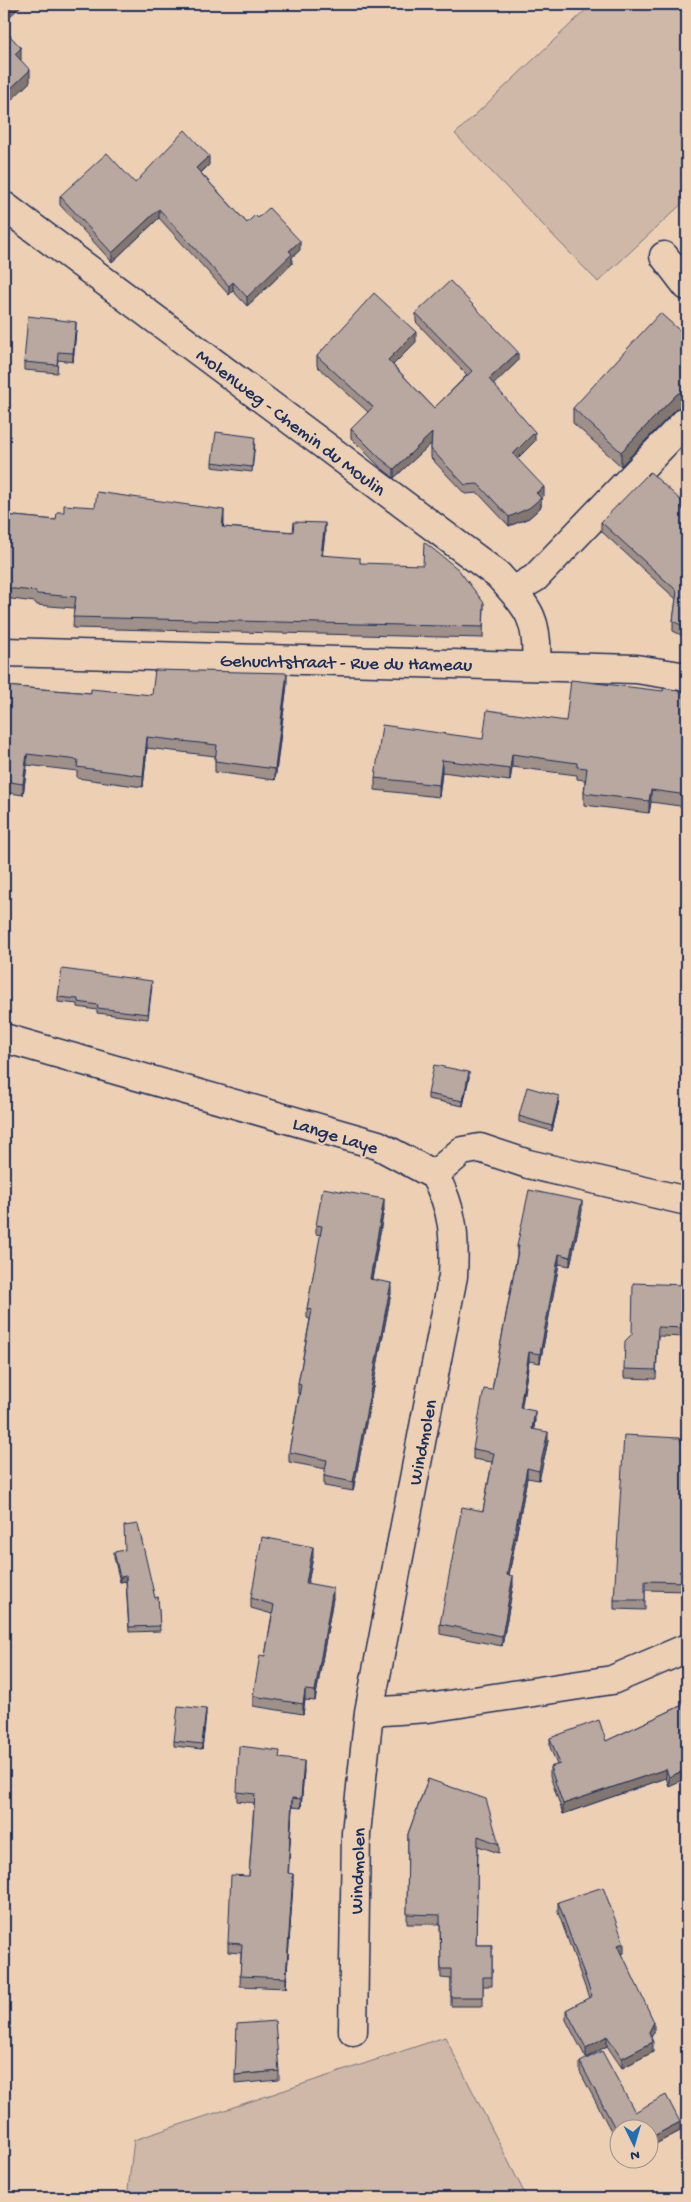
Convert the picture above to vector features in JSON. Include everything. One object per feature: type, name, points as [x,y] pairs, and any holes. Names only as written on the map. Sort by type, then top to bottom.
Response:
[{"type":"street","name":"Molenweg - Chemin du Moulin","points":[[4,206],[498,575],[521,600],[536,627],[536,666]]},
{"type":"street","points":[[664,256],[687,286]]},
{"type":"street","points":[[513,591],[535,578],[687,420]]},
{"type":"street","name":"Gehuchtstraat - Rue du Hameau","points":[[4,652],[636,669],[687,677]]},
{"type":"street","name":"Lange Laye","points":[[4,1038],[378,1145],[434,1175]]},
{"type":"street","points":[[434,1175],[462,1151],[480,1148],[528,1164],[687,1202]]},
{"type":"street","name":"Windmolen","points":[[353,2032],[356,1833],[369,1712],[453,1276],[455,1236],[444,1192],[434,1175]]},
{"type":"street","points":[[369,1712],[428,1708],[612,1680],[687,1648]]},
{"type":"shaded area","points":[[592,4],[687,4],[687,199],[598,282],[455,134]]},
{"type":"shaded area","points":[[445,2037],[527,2198],[127,2198],[134,2140]]},
{"type":"building","points":[[4,4],[11,4],[4,10]]},
{"type":"building","points":[[4,29],[21,48],[15,54],[30,70],[4,95]]},
{"type":"building","points":[[185,130],[209,156],[196,168],[247,223],[255,215],[258,218],[269,208],[300,241],[289,251],[292,254],[247,297],[233,282],[229,286],[159,209],[112,253],[60,196],[107,153],[135,183]]},
{"type":"building","points":[[450,281],[518,352],[489,379],[535,432],[513,454],[544,487],[536,493],[541,498],[529,508],[509,517],[478,484],[465,485],[431,449],[432,433],[394,469],[380,458],[351,429],[373,407],[317,356],[374,293],[416,332],[388,360],[434,408],[472,371],[416,313]]},
{"type":"building","points":[[660,313],[687,337],[687,391],[683,390],[676,395],[621,452],[573,408]]},
{"type":"building","points":[[28,316],[76,322],[73,353],[58,352],[57,365],[24,362]]},
{"type":"building","points":[[216,432],[255,437],[252,467],[212,462]]},
{"type":"building","points":[[650,472],[686,505],[682,509],[687,514],[687,628],[673,621],[677,591],[601,522]]},
{"type":"building","points":[[97,492],[224,510],[222,527],[293,532],[294,522],[325,523],[321,555],[360,558],[360,563],[423,565],[424,542],[458,569],[484,603],[483,627],[73,617],[76,597],[37,594],[35,591],[4,588],[4,515],[56,520],[57,512],[64,512],[64,505],[95,507]]},
{"type":"building","points":[[155,670],[287,673],[275,769],[215,761],[217,745],[147,737],[143,776],[77,767],[78,760],[27,754],[23,784],[4,781],[4,686],[91,693],[91,689],[152,695]]},
{"type":"building","points":[[571,680],[663,691],[664,688],[687,693],[687,795],[651,790],[649,801],[584,793],[587,768],[577,767],[577,763],[512,754],[510,769],[442,760],[439,785],[375,778],[382,725],[483,739],[487,710],[566,721]]},
{"type":"building","points":[[62,969],[152,981],[148,1014],[97,1008],[98,1005],[78,1002],[78,999],[58,997]]},
{"type":"building","points":[[434,1065],[469,1072],[463,1101],[428,1094]]},
{"type":"building","points":[[527,1087],[559,1096],[552,1126],[519,1116]]},
{"type":"building","points":[[323,1188],[384,1199],[370,1279],[391,1283],[353,1482],[324,1476],[327,1460],[289,1452],[301,1385],[298,1384],[312,1310],[307,1309],[322,1226],[316,1225]]},
{"type":"building","points":[[529,1190],[582,1201],[570,1257],[559,1254],[540,1354],[529,1352],[520,1408],[535,1411],[532,1429],[548,1432],[539,1471],[527,1468],[507,1575],[513,1576],[502,1636],[440,1624],[462,1507],[483,1511],[494,1453],[473,1449],[484,1389],[492,1390],[519,1246],[517,1246]]},
{"type":"building","points":[[633,1283],[686,1285],[685,1287],[687,1287],[687,1328],[658,1327],[656,1370],[624,1369],[625,1341],[632,1334]]},
{"type":"building","points":[[624,1435],[679,1438],[687,1450],[686,1576],[679,1571],[687,1582],[645,1581],[645,1600],[614,1600]]},
{"type":"building","points":[[138,1524],[155,1598],[158,1597],[160,1626],[129,1627],[126,1576],[120,1577],[114,1552],[125,1550],[124,1526]]},
{"type":"building","points":[[262,1537],[313,1547],[306,1583],[333,1588],[315,1691],[305,1690],[303,1704],[253,1696],[260,1655],[265,1656],[274,1605],[251,1598]]},
{"type":"building","points":[[687,1703],[687,1769],[669,1777],[666,1769],[563,1804],[550,1767],[560,1764],[550,1738],[599,1720],[606,1741]]},
{"type":"building","points":[[178,1706],[206,1709],[202,1744],[174,1741]]},
{"type":"building","points":[[239,1746],[280,1751],[279,1758],[304,1761],[301,1799],[292,1798],[288,1873],[293,1874],[286,1978],[240,1976],[242,1944],[228,1943],[231,1875],[249,1876],[255,1794],[237,1792]]},
{"type":"building","points":[[428,1779],[486,1799],[499,1844],[478,1836],[476,1945],[492,1945],[492,1977],[483,1977],[483,1997],[451,1997],[451,1969],[441,1969],[440,1915],[407,1914],[408,1834]]},
{"type":"building","points":[[603,1887],[624,1943],[618,1945],[654,2022],[649,2032],[653,2042],[622,2058],[607,2036],[586,2048],[566,2010],[592,1996],[558,1902]]},
{"type":"building","points":[[275,2021],[279,2071],[235,2075],[237,2024]]},
{"type":"building","points":[[602,2051],[635,2112],[666,2095],[680,2122],[658,2134],[658,2120],[611,2120],[580,2062]]}]
